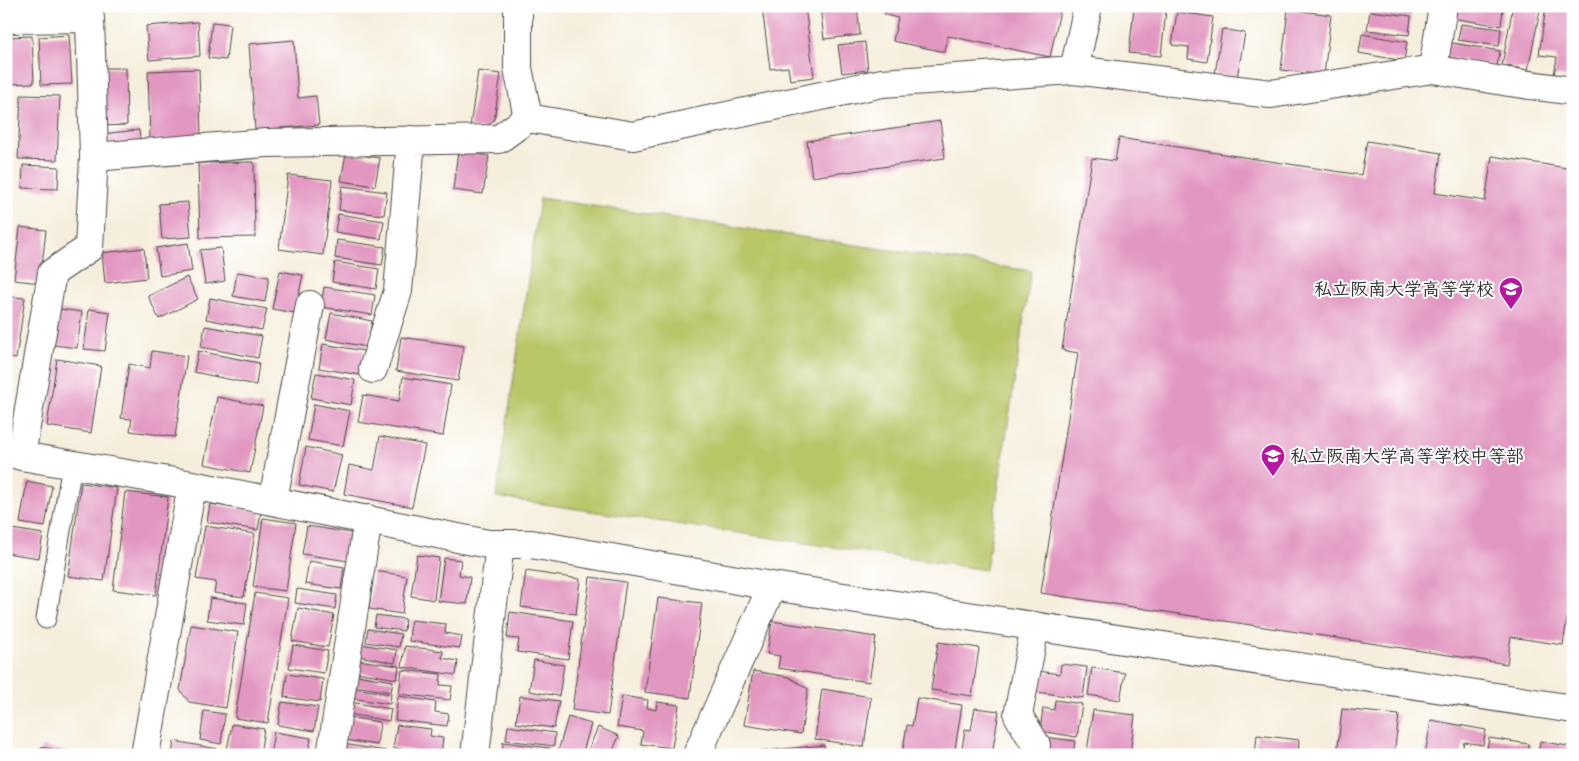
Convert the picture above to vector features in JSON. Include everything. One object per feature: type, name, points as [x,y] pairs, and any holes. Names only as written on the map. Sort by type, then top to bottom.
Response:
[{"type":"street","points":[[518,6],[518,68],[528,118]]},
{"type":"street","points":[[1074,70],[1088,6]]},
{"type":"street","points":[[1432,69],[1443,6]]},
{"type":"street","points":[[6,19],[90,18],[94,157],[89,248],[52,273],[14,453],[72,465],[192,484],[488,544],[531,544],[772,586],[1573,709]]},
{"type":"street","points":[[94,157],[266,143],[499,139],[528,118],[633,136],[882,83],[1074,70],[1271,94],[1432,69],[1573,91]]},
{"type":"street","points":[[372,369],[398,291],[410,140]]},
{"type":"street","points":[[273,500],[310,305]]},
{"type":"street","points":[[145,755],[192,484]]},
{"type":"street","points":[[330,755],[368,519]]},
{"type":"street","points":[[475,755],[500,544]]},
{"type":"street","points":[[697,755],[772,586]]},
{"type":"street","points":[[1035,626],[1018,715],[1036,745],[1035,755]]},
{"type":"lane","points":[[46,619],[72,465]]},
{"type":"green space","points":[[540,198],[1031,271],[986,570],[496,497]]},
{"type":"building","points":[[90,6],[135,6],[135,9],[90,11]]},
{"type":"building","points":[[805,6],[814,77],[790,80],[788,67],[770,69],[762,7]]},
{"type":"building","points":[[820,6],[857,6],[860,35],[824,39]]},
{"type":"building","points":[[887,6],[1061,6],[1050,57],[948,36],[945,52],[893,41],[898,18],[885,15]]},
{"type":"building","points":[[1376,6],[1414,6],[1413,13]]},
{"type":"building","points":[[1453,6],[1503,8],[1501,26],[1451,18]]},
{"type":"building","points":[[1513,6],[1541,6],[1528,70],[1502,65]]},
{"type":"building","points":[[1546,6],[1573,7],[1573,59],[1570,78],[1554,75],[1557,57],[1539,55]]},
{"type":"building","points":[[1134,7],[1166,10],[1161,56],[1129,53]]},
{"type":"building","points":[[1288,9],[1331,15],[1324,75],[1281,70]]},
{"type":"building","points":[[1370,11],[1411,16],[1409,35],[1367,30]]},
{"type":"building","points":[[1177,12],[1213,17],[1207,62],[1188,59],[1189,47],[1172,45]]},
{"type":"building","points":[[198,22],[200,56],[149,60],[146,26]]},
{"type":"building","points":[[212,22],[230,24],[226,60],[208,58]]},
{"type":"building","points":[[1461,24],[1501,29],[1499,46],[1458,40]]},
{"type":"building","points":[[1222,29],[1245,33],[1237,78],[1215,74]]},
{"type":"building","points":[[1362,34],[1407,42],[1404,61],[1359,53]]},
{"type":"building","points":[[69,35],[72,84],[41,85],[39,37]]},
{"type":"building","points":[[32,36],[34,83],[11,84],[8,37]]},
{"type":"building","points":[[294,40],[298,98],[316,96],[319,125],[255,130],[249,44]]},
{"type":"building","points":[[865,42],[868,70],[842,73],[838,45]]},
{"type":"building","points":[[1447,42],[1500,51],[1497,66],[1445,57]]},
{"type":"building","points":[[101,68],[126,68],[127,125],[102,126]]},
{"type":"building","points":[[199,69],[201,138],[150,140],[148,71]]},
{"type":"building","points":[[478,71],[501,74],[494,120],[484,129],[470,127]]},
{"type":"building","points":[[21,95],[60,96],[57,160],[18,159]]},
{"type":"building","points":[[940,121],[945,158],[812,177],[807,141]]},
{"type":"building","points":[[139,130],[141,146],[103,151],[101,134]]},
{"type":"building","points":[[1119,138],[1361,175],[1367,141],[1441,153],[1435,193],[1485,201],[1492,156],[1573,169],[1573,581],[1563,645],[1511,637],[1507,664],[1041,593],[1078,353],[1062,350],[1092,158],[1115,161]]},
{"type":"building","points":[[458,151],[489,156],[483,194],[453,190]]},
{"type":"building","points":[[346,153],[380,158],[375,186],[341,181]]},
{"type":"building","points":[[254,162],[255,237],[200,238],[198,163]]},
{"type":"building","points":[[23,165],[59,167],[58,189],[22,188]]},
{"type":"building","points":[[288,175],[332,180],[323,255],[279,249]]},
{"type":"building","points":[[342,186],[387,192],[384,215],[339,210]]},
{"type":"building","points":[[188,202],[191,237],[162,239],[159,204]]},
{"type":"building","points":[[338,214],[384,221],[381,239],[335,232]]},
{"type":"building","points":[[20,227],[46,230],[40,283],[14,280]]},
{"type":"building","points":[[337,240],[385,247],[382,265],[335,258]]},
{"type":"building","points":[[188,243],[192,271],[160,276],[156,248]]},
{"type":"building","points":[[144,248],[147,278],[105,283],[102,253]]},
{"type":"building","points":[[221,248],[225,281],[205,284],[200,250]]},
{"type":"building","points":[[335,262],[379,269],[376,289],[332,282]]},
{"type":"building","points":[[280,271],[303,275],[295,313],[272,309]]},
{"type":"building","points":[[237,272],[269,277],[265,302],[233,296]]},
{"type":"building","points":[[187,277],[198,299],[159,319],[148,296]]},
{"type":"building","points":[[324,287],[375,295],[372,315],[321,307]]},
{"type":"building","points":[[6,296],[25,298],[16,359],[6,357]]},
{"type":"building","points":[[210,298],[267,309],[262,330],[206,319]]},
{"type":"building","points":[[52,308],[82,312],[77,348],[46,344]]},
{"type":"building","points":[[89,309],[110,312],[105,351],[84,349]]},
{"type":"building","points":[[331,313],[372,321],[367,347],[326,339]]},
{"type":"building","points":[[205,326],[262,336],[258,358],[201,347]]},
{"type":"building","points":[[401,337],[464,346],[458,381],[396,371]]},
{"type":"building","points":[[323,344],[364,351],[360,375],[319,368]]},
{"type":"building","points":[[152,351],[187,356],[175,437],[130,431],[132,419],[121,418],[129,364],[150,368]]},
{"type":"building","points":[[198,351],[259,363],[256,385],[194,372]]},
{"type":"building","points":[[57,359],[101,366],[91,433],[47,426]]},
{"type":"building","points":[[316,373],[355,380],[351,405],[311,398]]},
{"type":"building","points":[[403,377],[451,385],[443,436],[358,422],[363,395],[399,401]]},
{"type":"building","points":[[217,397],[263,406],[250,473],[204,464]]},
{"type":"building","points":[[314,404],[350,411],[343,446],[308,440]]},
{"type":"building","points":[[380,436],[425,445],[412,507],[344,494],[349,465],[374,470]]},
{"type":"building","points":[[306,447],[342,455],[333,492],[299,485]]},
{"type":"building","points":[[27,481],[52,486],[45,527],[20,523]]},
{"type":"building","points":[[81,483],[117,488],[104,581],[68,576]]},
{"type":"building","points":[[125,492],[168,497],[156,595],[113,590]]},
{"type":"building","points":[[210,504],[261,512],[258,530],[207,522]]},
{"type":"building","points":[[263,518],[296,523],[286,591],[253,587]]},
{"type":"building","points":[[205,526],[255,534],[244,597],[214,593],[216,582],[196,579]]},
{"type":"building","points":[[307,526],[352,533],[348,561],[302,554]]},
{"type":"building","points":[[6,528],[43,534],[39,558],[6,553]]},
{"type":"building","points":[[417,555],[439,558],[434,600],[411,596]]},
{"type":"building","points":[[444,558],[461,560],[459,575],[470,577],[467,604],[438,601]]},
{"type":"building","points":[[309,561],[344,567],[341,589],[305,584]]},
{"type":"building","points":[[374,571],[407,576],[402,614],[369,609]]},
{"type":"building","points":[[526,571],[580,579],[576,614],[521,607]]},
{"type":"building","points":[[590,577],[626,582],[608,715],[572,710]]},
{"type":"building","points":[[297,589],[337,595],[335,609],[295,603]]},
{"type":"building","points":[[255,593],[288,598],[268,723],[235,718]]},
{"type":"building","points":[[210,598],[247,603],[244,625],[207,620]]},
{"type":"building","points":[[658,598],[702,603],[690,698],[645,692]]},
{"type":"building","points":[[298,608],[334,615],[328,647],[292,641]]},
{"type":"building","points":[[510,612],[573,621],[568,659],[517,652],[519,639],[507,638]]},
{"type":"building","points":[[376,615],[405,619],[404,631],[374,627]]},
{"type":"building","points":[[411,620],[446,624],[445,633],[462,636],[460,648],[409,641]]},
{"type":"building","points":[[772,621],[876,637],[869,682],[778,668],[780,656],[767,654]]},
{"type":"building","points":[[191,625],[238,632],[226,708],[189,702],[180,690]]},
{"type":"building","points":[[368,629],[401,634],[399,647],[366,642]]},
{"type":"building","points":[[938,642],[979,648],[972,696],[931,690]]},
{"type":"building","points":[[361,644],[397,650],[395,663],[359,656]]},
{"type":"building","points":[[293,645],[328,651],[324,673],[289,668]]},
{"type":"building","points":[[405,646],[443,651],[442,658],[458,661],[456,675],[402,667]]},
{"type":"building","points":[[358,660],[399,666],[397,679],[356,672]]},
{"type":"building","points":[[534,660],[564,665],[559,696],[529,691]]},
{"type":"building","points":[[1061,664],[1087,667],[1083,698],[1036,692],[1038,671],[1060,674]]},
{"type":"building","points":[[1092,668],[1125,673],[1120,700],[1088,695]]},
{"type":"building","points":[[402,670],[441,674],[440,685],[452,686],[450,700],[399,694]]},
{"type":"building","points":[[753,671],[789,677],[808,689],[801,734],[744,725]]},
{"type":"building","points":[[287,674],[323,679],[320,702],[284,697]]},
{"type":"building","points":[[356,675],[393,681],[391,692],[354,686]]},
{"type":"building","points":[[354,688],[391,694],[390,704],[351,698]]},
{"type":"building","points":[[822,689],[871,697],[864,747],[815,739]]},
{"type":"building","points":[[398,696],[436,702],[435,712],[449,714],[447,726],[395,720]]},
{"type":"building","points":[[520,696],[559,701],[554,728],[516,723]]},
{"type":"building","points":[[622,696],[648,700],[647,708],[656,710],[657,702],[679,705],[672,748],[641,744],[643,731],[617,727]]},
{"type":"building","points":[[917,698],[962,705],[954,755],[902,755],[907,725],[912,726]]},
{"type":"building","points":[[1055,700],[1082,704],[1077,737],[1040,731],[1043,708],[1054,710]]},
{"type":"building","points":[[282,702],[318,707],[314,731],[278,725]]},
{"type":"building","points":[[350,702],[391,709],[389,721],[348,714]]},
{"type":"building","points":[[975,708],[999,711],[992,755],[961,755],[965,729],[971,730]]},
{"type":"building","points":[[1342,709],[1399,715],[1394,755],[1337,755]]},
{"type":"building","points":[[1093,710],[1135,715],[1130,755],[1107,755],[1087,752]]},
{"type":"building","points":[[204,711],[225,714],[221,744],[200,740]]},
{"type":"building","points":[[348,717],[380,722],[377,745],[345,740]]},
{"type":"building","points":[[568,717],[591,724],[582,755],[557,755]]},
{"type":"building","points":[[1431,720],[1486,730],[1483,745],[1464,742],[1461,755],[1425,755]]},
{"type":"building","points":[[232,724],[264,729],[260,755],[226,755]]},
{"type":"building","points":[[397,725],[431,729],[430,736],[443,738],[441,754],[393,748]]},
{"type":"building","points":[[508,726],[555,733],[554,746],[506,740]]},
{"type":"building","points":[[598,727],[619,736],[611,755],[586,755]]},
{"type":"building","points":[[274,732],[311,738],[308,755],[270,755]]},
{"type":"building","points":[[1257,735],[1299,740],[1298,755],[1255,755]]},
{"type":"building","points":[[1044,737],[1075,741],[1073,755],[1042,755]]},
{"type":"building","points":[[1489,738],[1529,744],[1528,755],[1486,755]]},
{"type":"building","points":[[174,741],[217,749],[216,755],[172,755]]},
{"type":"building","points":[[1540,741],[1573,747],[1573,755],[1538,755]]},
{"type":"building","points":[[503,742],[550,748],[549,755],[502,755]]},
{"type":"building","points":[[343,744],[386,751],[386,755],[341,755]]},
{"type":"building","points":[[824,745],[825,755],[774,755],[773,750]]},
{"type":"building","points":[[41,747],[77,754],[77,755],[39,755]]},
{"type":"building","points":[[767,750],[768,755],[741,755],[741,754]]},
{"type":"place","name":"私立阪南大学高等学校","points":[[1511,310]]},
{"type":"place","name":"私立阪南大学高等学校中等部","points":[[1273,477]]}]
